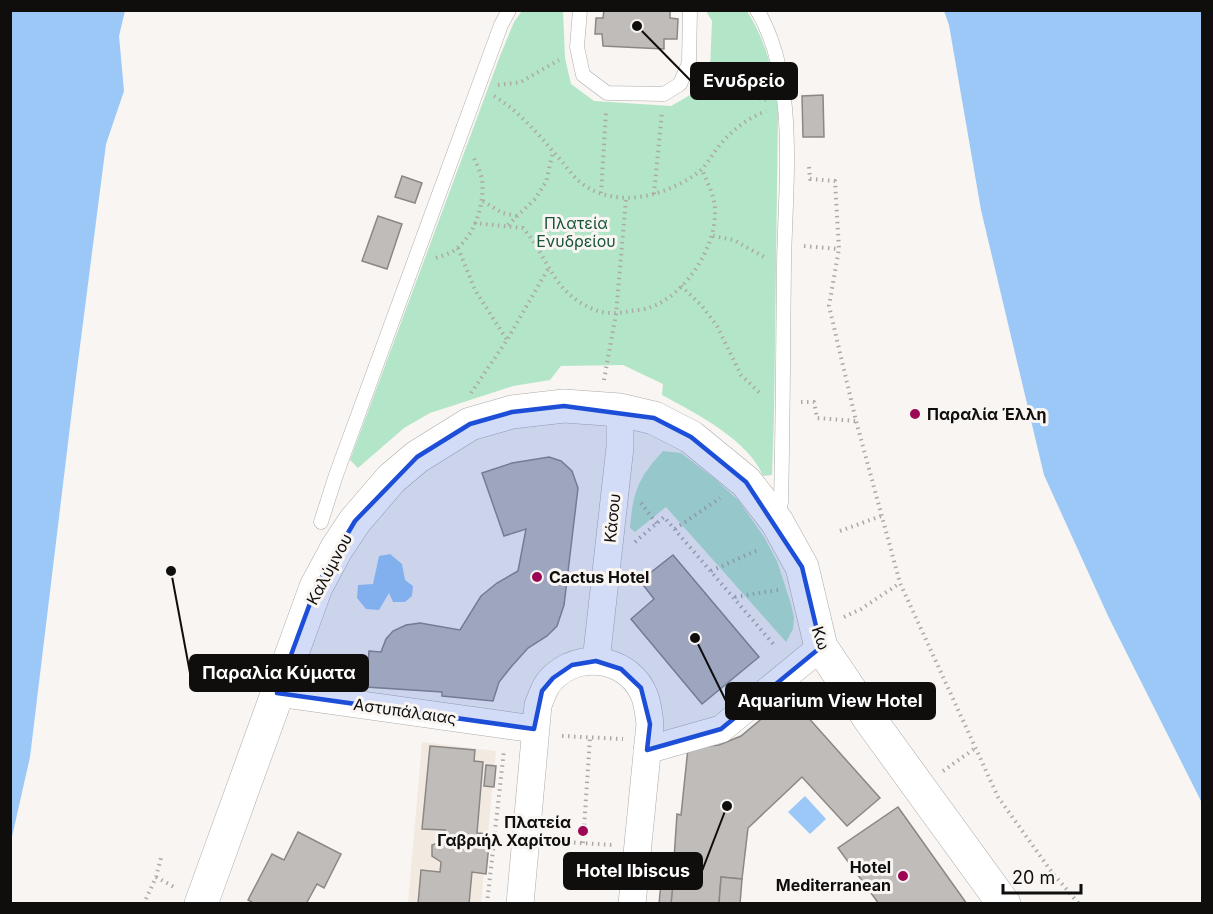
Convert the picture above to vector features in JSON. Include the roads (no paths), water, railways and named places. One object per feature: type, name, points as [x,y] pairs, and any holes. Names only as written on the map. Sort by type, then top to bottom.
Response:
[{"type":"main road","name":"Καλύμνου","points":[[193,898],[277,693],[316,587],[355,521],[391,478],[417,457],[470,424],[512,412],[564,406],[620,410]]},
{"type":"main road","name":"Κω","points":[[620,410],[654,418],[691,437],[746,482],[770,535],[802,567],[821,647],[889,747],[1004,903]]},
{"type":"street","name":"Κάσου","points":[[596,661],[620,447],[620,410]]},
{"type":"street","points":[[647,750],[721,729],[821,647]]},
{"type":"street","points":[[520,903],[545,732],[538,705],[543,691],[553,678],[572,665],[596,661],[613,664],[621,669],[641,688],[648,705],[650,724],[632,903]]},
{"type":"street","name":"Αστυπάλαιας","points":[[277,693],[545,732]]},
{"type":"lane","points":[[321,522],[458,140],[501,25],[509,10]]},
{"type":"lane","points":[[580,10],[577,47],[583,75],[607,93],[664,94],[680,84],[689,63],[690,10]]},
{"type":"lane","points":[[757,10],[766,26],[778,58],[784,104],[786,158],[781,502],[770,535]]},
{"type":"water","points":[[11,10],[125,11],[119,36],[124,91],[106,144],[30,757],[11,841]]},
{"type":"water","points":[[944,11],[1202,11],[1202,803],[1109,618],[1044,475],[981,210],[949,25]]},
{"type":"water","points":[[390,554],[402,564],[405,580],[413,586],[412,596],[405,602],[393,602],[389,593],[379,610],[366,609],[357,598],[358,585],[373,584],[379,556]]},
{"type":"water","points":[[805,796],[826,819],[810,834],[788,812]]},
{"type":"place","name":"Ενυδρείο","points":[[637,26]]},
{"type":"place","name":"Παραλία Έλλη","points":[[915,414]]},
{"type":"place","name":"Παραλία Κύματα","points":[[171,571]]},
{"type":"place","name":"Cactus Hotel","points":[[537,577]]},
{"type":"place","name":"Aquarium View Hotel","points":[[695,638]]},
{"type":"place","name":"Hotel Ibiscus","points":[[727,806]]},
{"type":"place","name":"Πλατεία Γαβριήλ Χαρίτου","points":[[583,831]]},
{"type":"place","name":"Hotel Mediterranean","points":[[903,876]]},
{"type":"park label","name":"Πλατεία Ενυδρείου","points":[[576,232]]}]
